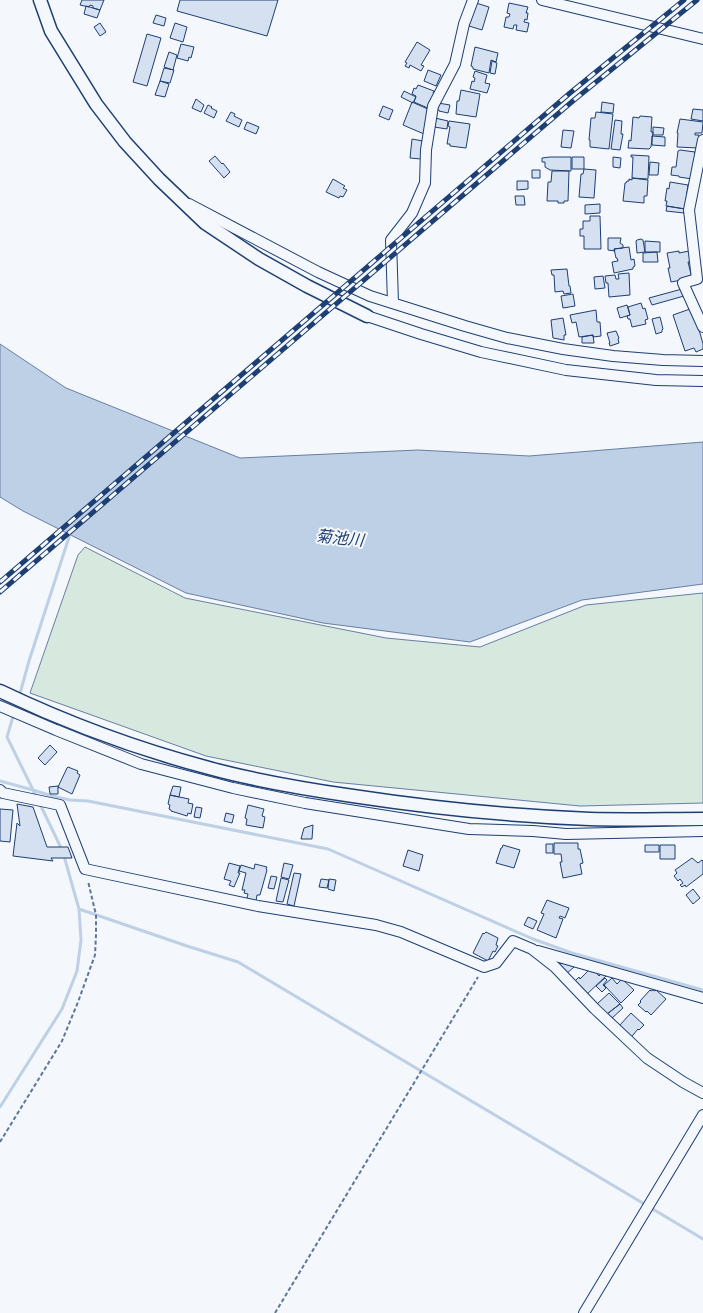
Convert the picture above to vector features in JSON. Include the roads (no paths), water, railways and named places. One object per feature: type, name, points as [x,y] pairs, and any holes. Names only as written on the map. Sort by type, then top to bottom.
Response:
[{"type":"street","points":[[40,0],[51,31],[96,104],[125,142],[159,179],[205,223],[259,259],[367,316],[481,352],[566,370],[656,380],[703,381]]},
{"type":"street","points":[[393,303],[391,240],[412,214],[425,183],[426,150],[433,106],[456,64],[464,24],[473,0]]},
{"type":"street","points":[[542,0],[703,39]]},
{"type":"street","points":[[703,140],[689,210],[697,279],[684,283],[703,327]]},
{"type":"street","points":[[181,200],[318,272],[370,296],[465,326],[507,338],[563,349],[613,356],[703,362]]},
{"type":"street","points":[[0,691],[85,728],[146,749],[210,768],[299,788],[426,807],[484,812],[589,819],[703,819]]},
{"type":"street","points":[[0,706],[142,764],[233,788],[305,803],[469,829],[566,834],[703,831]]},
{"type":"street","points":[[0,790],[4,793],[60,805],[85,869],[258,906],[376,925],[401,932],[484,967],[496,963],[513,940],[532,949],[703,998]]},
{"type":"street","points":[[532,949],[555,967],[595,1009],[647,1058],[682,1082],[703,1093]]},
{"type":"street","points":[[584,1313],[703,1115]]},
{"type":"water","name":"菊池川","points":[[0,344],[66,388],[240,458],[418,450],[529,456],[703,442],[703,584],[582,600],[470,642],[323,623],[186,593],[23,511],[0,497]]},
{"type":"waterway","points":[[19,697],[71,531]]},
{"type":"waterway","points":[[17,703],[7,737],[37,798]]},
{"type":"waterway","points":[[0,781],[70,800],[88,801],[328,849],[533,939],[572,953],[703,990]]},
{"type":"waterway","points":[[40,804],[62,850]]},
{"type":"waterway","points":[[0,1107],[62,1009],[77,971],[81,940],[79,909],[64,856]]},
{"type":"waterway","points":[[79,909],[238,962],[703,1239]]},
{"type":"railway","points":[[0,582],[570,93],[684,0]]},
{"type":"railway","points":[[0,592],[574,100],[697,0]]}]
